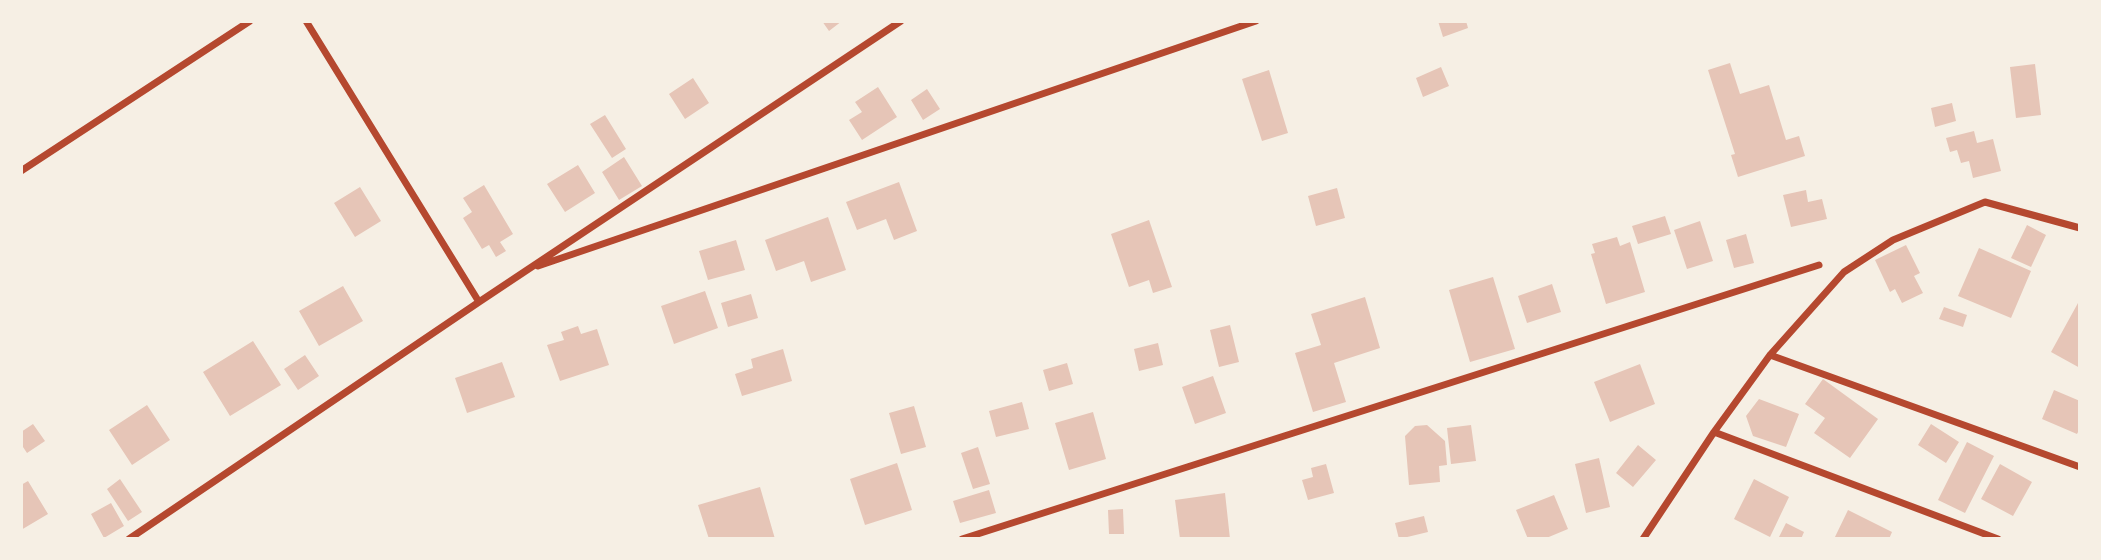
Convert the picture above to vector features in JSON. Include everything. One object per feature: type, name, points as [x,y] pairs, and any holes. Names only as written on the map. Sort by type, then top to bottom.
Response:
[{"type":"street","points":[[21,171],[250,21]]},
{"type":"street","points":[[306,21],[479,302]]},
{"type":"street","points":[[129,539],[901,21]]},
{"type":"street","points":[[528,270],[1256,21]]},
{"type":"street","points":[[1643,539],[1714,432],[1770,355],[1844,272],[1893,240],[1985,202],[2080,228]]},
{"type":"street","points":[[962,539],[1819,265]]},
{"type":"street","points":[[1770,355],[2080,467]]},
{"type":"street","points":[[1714,432],[1998,539]]},
{"type":"building","points":[[822,21],[842,21],[829,31]]},
{"type":"building","points":[[1438,21],[1466,21],[1468,28],[1443,37]]},
{"type":"building","points":[[1730,63],[1740,94],[1769,85],[1786,140],[1799,136],[1805,156],[1738,177],[1731,155],[1735,154],[1708,70]]},
{"type":"building","points":[[2035,64],[2041,115],[2016,118],[2010,67]]},
{"type":"building","points":[[1441,67],[1449,86],[1423,97],[1416,78]]},
{"type":"building","points":[[1269,70],[1288,133],[1262,141],[1242,79]]},
{"type":"building","points":[[693,78],[709,103],[685,119],[669,94]]},
{"type":"building","points":[[878,87],[897,117],[862,140],[849,120],[862,112],[855,102]]},
{"type":"building","points":[[927,89],[940,109],[923,120],[911,100]]},
{"type":"building","points":[[1952,103],[1956,121],[1935,127],[1931,108]]},
{"type":"building","points":[[605,115],[626,149],[612,158],[590,124]]},
{"type":"building","points":[[1974,131],[1977,143],[1993,139],[2001,171],[1973,178],[1969,161],[1961,163],[1957,150],[1950,152],[1946,138]]},
{"type":"building","points":[[624,157],[642,186],[619,200],[602,172]]},
{"type":"building","points":[[578,165],[595,193],[565,212],[547,184]]},
{"type":"building","points":[[899,182],[917,231],[894,240],[886,219],[857,230],[846,202]]},
{"type":"building","points":[[484,185],[513,234],[500,242],[506,251],[496,257],[489,245],[482,249],[463,218],[472,212],[463,198]]},
{"type":"building","points":[[360,187],[381,221],[355,237],[334,203]]},
{"type":"building","points":[[1337,188],[1345,218],[1316,226],[1308,196]]},
{"type":"building","points":[[1806,190],[1808,202],[1822,199],[1827,219],[1791,227],[1783,195]]},
{"type":"building","points":[[1665,216],[1671,234],[1638,244],[1632,226]]},
{"type":"building","points":[[828,217],[846,270],[811,282],[804,261],[776,271],[765,240]]},
{"type":"building","points":[[1149,220],[1172,287],[1153,293],[1149,280],[1129,287],[1111,234]]},
{"type":"building","points":[[1700,221],[1713,261],[1687,269],[1674,230]]},
{"type":"building","points":[[2027,225],[2046,235],[2031,267],[2011,258]]},
{"type":"building","points":[[1746,234],[1754,263],[1734,268],[1726,240]]},
{"type":"building","points":[[1617,237],[1620,246],[1630,242],[1645,292],[1606,304],[1591,254],[1595,253],[1592,244]]},
{"type":"building","points":[[736,240],[745,270],[708,280],[699,251]]},
{"type":"building","points":[[1906,245],[1920,273],[1914,276],[1923,293],[1902,303],[1895,289],[1890,292],[1875,260]]},
{"type":"building","points":[[1979,248],[2031,271],[2011,318],[1958,296]]},
{"type":"building","points":[[1493,277],[1515,349],[1470,362],[1449,290]]},
{"type":"building","points":[[1552,284],[1561,312],[1527,323],[1518,296]]},
{"type":"building","points":[[343,286],[363,321],[319,346],[299,311]]},
{"type":"building","points":[[705,291],[718,328],[674,344],[661,306]]},
{"type":"building","points":[[751,294],[758,318],[728,327],[721,303]]},
{"type":"building","points":[[1365,297],[1380,348],[1334,363],[1346,402],[1313,412],[1295,353],[1321,345],[1311,314]]},
{"type":"building","points":[[2078,303],[2080,305],[2080,368],[2051,352]]},
{"type":"building","points":[[1944,307],[1967,315],[1963,327],[1939,319]]},
{"type":"building","points":[[1230,325],[1239,362],[1219,367],[1210,330]]},
{"type":"building","points":[[578,326],[581,334],[597,329],[609,365],[560,381],[547,345],[564,340],[561,332]]},
{"type":"building","points":[[253,341],[281,385],[230,416],[203,372]]},
{"type":"building","points":[[1158,343],[1163,365],[1139,371],[1134,349]]},
{"type":"building","points":[[783,349],[792,381],[742,396],[735,374],[753,368],[751,359]]},
{"type":"building","points":[[305,355],[319,376],[298,390],[284,369]]},
{"type":"building","points":[[502,362],[515,397],[467,413],[455,378]]},
{"type":"building","points":[[1067,363],[1073,384],[1049,391],[1043,370]]},
{"type":"building","points":[[1640,364],[1655,404],[1610,422],[1594,382]]},
{"type":"building","points":[[1213,376],[1226,413],[1195,424],[1182,387]]},
{"type":"building","points":[[1823,379],[1878,419],[1850,458],[1814,433],[1825,418],[1805,404]]},
{"type":"building","points":[[2054,390],[2080,401],[2080,428],[2077,434],[2042,419]]},
{"type":"building","points":[[1759,399],[1799,414],[1786,447],[1753,436],[1746,416]]},
{"type":"building","points":[[1022,402],[1029,429],[996,437],[989,411]]},
{"type":"building","points":[[147,405],[170,440],[132,465],[109,430]]},
{"type":"building","points":[[914,406],[926,447],[901,454],[889,413]]},
{"type":"building","points":[[1093,412],[1106,459],[1069,470],[1055,423]]},
{"type":"building","points":[[33,424],[45,441],[27,453],[21,444],[21,432]]},
{"type":"building","points":[[1931,424],[1959,442],[1946,463],[1918,445]]},
{"type":"building","points":[[1427,425],[1445,441],[1447,465],[1439,466],[1440,482],[1409,485],[1405,436],[1415,426]]},
{"type":"building","points":[[1471,425],[1476,461],[1451,464],[1447,428]]},
{"type":"building","points":[[1967,442],[1994,456],[1965,513],[1938,500]]},
{"type":"building","points":[[1638,445],[1656,460],[1633,487],[1616,473]]},
{"type":"building","points":[[978,447],[990,484],[973,489],[961,453]]},
{"type":"building","points":[[1599,458],[1610,507],[1586,513],[1575,464]]},
{"type":"building","points":[[897,463],[912,510],[865,525],[850,479]]},
{"type":"building","points":[[1326,464],[1334,493],[1308,500],[1302,480],[1313,477],[1311,468]]},
{"type":"building","points":[[2000,464],[2032,482],[2013,516],[1981,499]]},
{"type":"building","points":[[120,479],[142,512],[128,521],[107,489]]},
{"type":"building","points":[[1754,479],[1789,497],[1770,537],[1734,519]]},
{"type":"building","points":[[28,481],[48,514],[21,530],[21,485]]},
{"type":"building","points":[[760,487],[775,539],[709,539],[698,505]]},
{"type":"building","points":[[989,490],[996,513],[960,523],[953,501]]},
{"type":"building","points":[[1225,493],[1230,539],[1180,539],[1175,500]]},
{"type":"building","points":[[1554,495],[1568,529],[1544,539],[1528,539],[1516,510]]},
{"type":"building","points":[[111,503],[124,526],[104,538],[91,514]]},
{"type":"building","points":[[1123,509],[1124,534],[1109,534],[1108,510]]},
{"type":"building","points":[[1848,510],[1892,532],[1889,539],[1834,539]]},
{"type":"building","points":[[1424,516],[1428,532],[1399,539],[1395,523]]},
{"type":"building","points":[[1786,523],[1804,532],[1801,539],[1778,539]]}]
